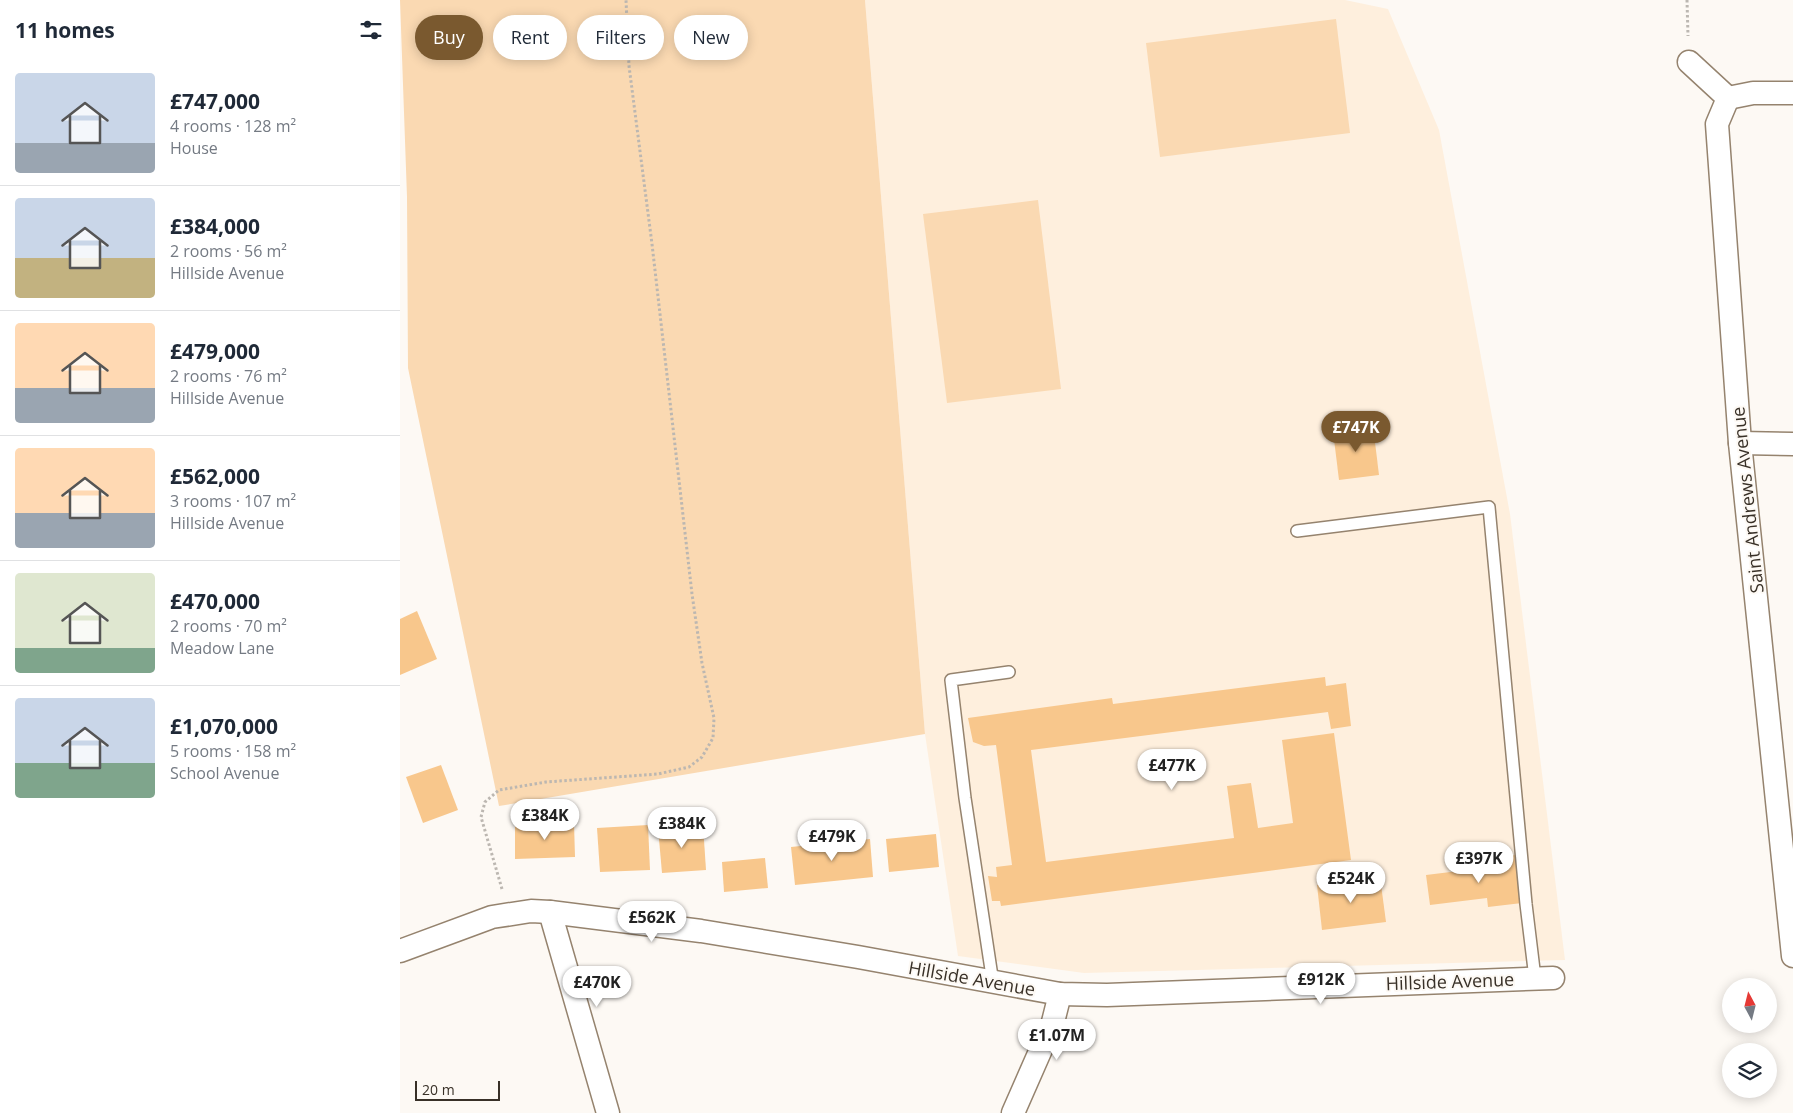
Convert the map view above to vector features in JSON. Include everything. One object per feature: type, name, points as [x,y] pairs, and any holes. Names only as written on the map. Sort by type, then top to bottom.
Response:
[{"type":"street","points":[[1688,62],[1728,98],[1753,93],[1793,93]]},
{"type":"street","name":"Saint Andrews Avenue","points":[[1728,98],[1717,124],[1740,443],[1793,956]]},
{"type":"street","points":[[1740,443],[1793,444]]},
{"type":"street","name":"Hillside Avenue","points":[[400,950],[492,917],[507,914],[550,912],[692,930],[829,952],[1060,994],[1108,995],[1544,978]]},
{"type":"street","points":[[550,912],[608,1113]]},
{"type":"street","points":[[1013,1113],[1047,1036],[1060,994]]},
{"type":"lane","points":[[1297,531],[1489,506],[1525,894],[1544,978]]},
{"type":"lane","points":[[993,983],[951,680],[1009,672]]},
{"type":"path","points":[[507,914],[482,816],[485,802],[500,790],[546,782],[658,774],[689,767],[702,758],[713,738],[714,718],[702,663],[692,594],[656,272],[630,66],[626,0]]},
{"type":"path","points":[[1687,0],[1688,62]]},
{"type":"shaded area","points":[[400,0],[865,0],[925,734],[499,806],[408,368],[407,197]]},
{"type":"shaded area","points":[[865,0],[1345,0],[1388,9],[1439,130],[1510,514],[1565,960],[1084,973],[958,956],[925,734]]},
{"type":"shaded area","points":[[1336,19],[1350,133],[1160,157],[1146,43]]},
{"type":"shaded area","points":[[1038,200],[1061,389],[947,403],[923,214]]},
{"type":"building","points":[[1373,426],[1379,475],[1339,480],[1333,431]]},
{"type":"building","points":[[417,611],[437,659],[400,675],[400,619]]},
{"type":"building","points":[[1325,677],[1326,686],[1346,683],[1351,726],[1331,729],[1328,712],[1031,750],[1046,862],[1234,838],[1227,786],[1251,783],[1258,828],[1293,823],[1282,740],[1334,733],[1351,860],[1001,906],[1000,901],[992,901],[988,876],[997,877],[996,867],[1012,865],[996,745],[984,746],[973,742],[968,718],[1112,698],[1113,704]]},
{"type":"building","points":[[441,765],[458,810],[423,823],[406,777]]},
{"type":"building","points":[[574,823],[575,857],[515,859],[515,824]]},
{"type":"building","points":[[648,825],[650,870],[600,872],[597,828]]},
{"type":"building","points":[[703,825],[706,870],[662,873],[658,828]]},
{"type":"building","points":[[936,834],[939,867],[889,872],[886,839]]},
{"type":"building","points":[[870,839],[873,877],[795,885],[791,847]]},
{"type":"building","points":[[1516,855],[1522,903],[1488,907],[1487,898],[1430,905],[1426,875],[1483,868],[1481,859]]},
{"type":"building","points":[[765,858],[768,888],[724,892],[722,862]]},
{"type":"building","points":[[1380,877],[1386,922],[1322,930],[1317,885]]}]
